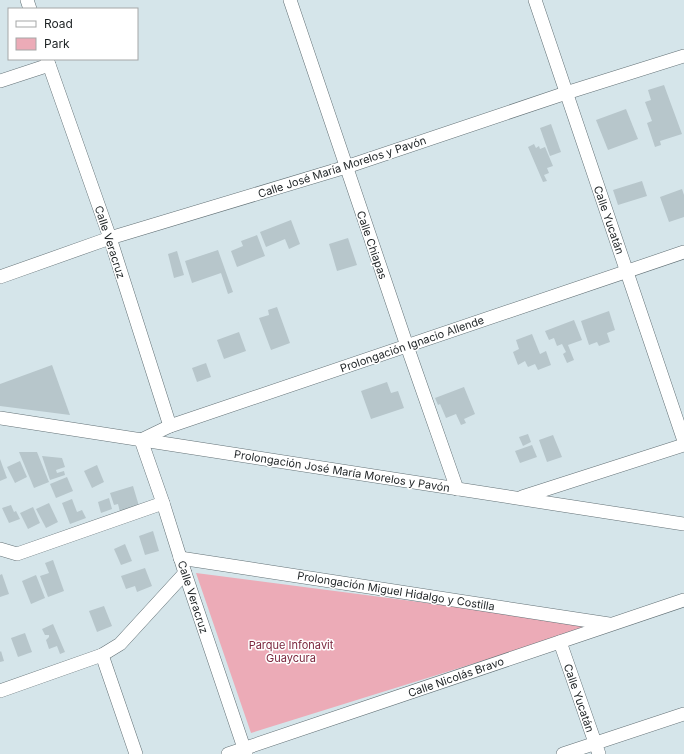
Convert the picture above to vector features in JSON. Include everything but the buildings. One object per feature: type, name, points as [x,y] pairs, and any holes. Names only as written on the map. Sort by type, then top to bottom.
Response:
[{"type":"street","name":"Calle Chiapas","points":[[290,0],[406,346],[457,489]]},
{"type":"street","name":"Calle Yucatán","points":[[535,0],[684,441]]},
{"type":"street","name":"Calle José María Morelos y Pavón","points":[[0,277],[110,238],[346,167],[566,92],[684,56]]},
{"type":"street","points":[[0,81],[48,62]]},
{"type":"street","name":"Calle Veracruz","points":[[48,62],[110,238],[170,426]]},
{"type":"street","name":"Prolongación Ignacio Allende","points":[[141,440],[170,426],[684,252]]},
{"type":"street","name":"Prolongación José María Morelos y Pavón","points":[[0,418],[684,524]]},
{"type":"street","name":"Calle Veracruz","points":[[141,440],[163,503],[184,573],[245,751]]},
{"type":"street","points":[[519,498],[684,445]]},
{"type":"street","points":[[0,560],[163,503]]},
{"type":"street","points":[[0,549],[18,554]]},
{"type":"street","name":"Prolongación Miguel Hidalgo y Costilla","points":[[180,558],[611,624]]},
{"type":"street","points":[[0,691],[102,655],[120,644],[184,573]]},
{"type":"street","name":"Calle Nicolás Bravo","points":[[228,754],[245,751],[684,600]]},
{"type":"street","name":"Calle Yucatán","points":[[560,642],[597,749]]},
{"type":"street","points":[[102,655],[136,754]]},
{"type":"street","points":[[563,754],[597,749],[684,714]]},
{"type":"green space","name":"Parque Infonavit Guaycura","points":[[196,573],[597,625],[251,733]]}]
